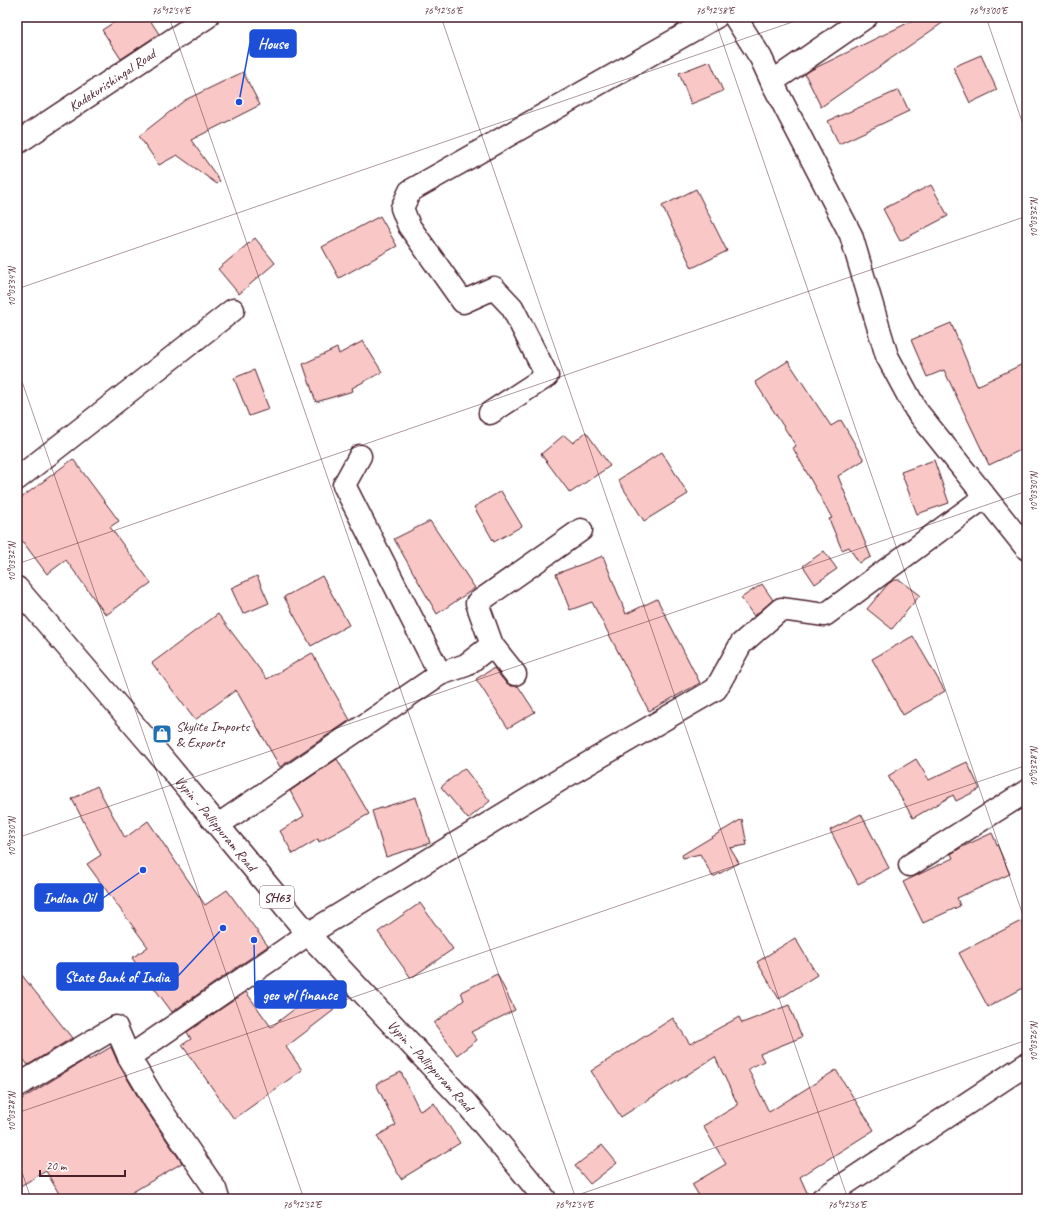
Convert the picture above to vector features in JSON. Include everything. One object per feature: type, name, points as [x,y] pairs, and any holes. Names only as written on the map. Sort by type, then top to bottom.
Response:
[{"type":"street","name":"Kadekurishingal Road","points":[[17,143],[207,17]]},
{"type":"street","points":[[490,413],[548,376],[512,307],[494,288],[463,302],[409,226],[402,208],[410,191],[716,17]]},
{"type":"street","points":[[735,17],[761,58],[851,235],[887,356],[916,410],[1027,550]]},
{"type":"street","points":[[772,82],[866,17]]},
{"type":"street","points":[[17,479],[233,310]]},
{"type":"street","points":[[360,456],[344,485],[440,674]]},
{"type":"street","points":[[129,1057],[308,934],[563,778],[716,689],[741,644],[781,609],[825,615],[985,496]]},
{"type":"street","points":[[515,674],[492,645],[477,603],[580,530]]},
{"type":"street","name":"Vypin - Pallippuram Road","points":[[17,588],[152,746],[308,934],[465,1102],[545,1199]]},
{"type":"street","points":[[218,825],[440,674],[466,665],[492,645]]},
{"type":"street","points":[[910,865],[1027,791]]},
{"type":"street","points":[[17,1086],[116,1027],[129,1057],[155,1101],[215,1189],[218,1199]]},
{"type":"street","points":[[822,1199],[1027,1064]]},
{"type":"building","points":[[122,17],[148,17],[159,34],[121,59],[102,30]]},
{"type":"building","points":[[920,17],[951,17],[821,107],[805,74]]},
{"type":"building","points":[[981,55],[997,90],[970,103],[953,67]]},
{"type":"building","points":[[710,61],[723,91],[691,104],[679,73]]},
{"type":"building","points":[[243,72],[260,105],[191,140],[220,181],[217,184],[177,155],[159,165],[139,136],[185,100]]},
{"type":"building","points":[[899,90],[909,111],[839,144],[828,121]]},
{"type":"building","points":[[931,185],[948,216],[900,241],[883,209]]},
{"type":"building","points":[[696,189],[727,251],[692,268],[662,206]]},
{"type":"building","points":[[380,216],[397,246],[339,278],[322,247]]},
{"type":"building","points":[[255,238],[275,263],[239,294],[218,269]]},
{"type":"building","points":[[951,323],[977,386],[1027,362],[1027,447],[989,465],[944,370],[927,377],[911,340]]},
{"type":"building","points":[[363,341],[382,372],[352,388],[353,391],[316,402],[303,364],[337,348],[339,354]]},
{"type":"building","points":[[788,361],[831,426],[841,420],[864,460],[838,476],[871,557],[859,563],[849,547],[842,550],[829,519],[832,518],[793,448],[796,446],[755,382]]},
{"type":"building","points":[[254,370],[269,409],[249,416],[234,378]]},
{"type":"building","points":[[586,432],[610,466],[570,493],[541,454],[564,435],[573,443]]},
{"type":"building","points":[[662,452],[688,494],[644,521],[618,480]]},
{"type":"building","points":[[73,459],[119,521],[110,527],[151,583],[106,615],[66,560],[47,574],[17,534],[17,501]]},
{"type":"building","points":[[934,460],[949,503],[917,514],[901,472]]},
{"type":"building","points":[[501,491],[522,526],[494,542],[474,507]]},
{"type":"building","points":[[430,521],[475,588],[437,614],[394,539]]},
{"type":"building","points":[[824,551],[837,569],[815,584],[803,566]]},
{"type":"building","points":[[603,556],[626,614],[657,599],[700,683],[649,711],[592,602],[570,610],[556,574]]},
{"type":"building","points":[[257,576],[269,603],[243,614],[231,588]]},
{"type":"building","points":[[322,576],[349,625],[311,646],[284,597]]},
{"type":"building","points":[[894,580],[900,580],[920,595],[892,629],[867,609],[888,584]]},
{"type":"building","points":[[762,584],[773,600],[754,616],[741,598]]},
{"type":"building","points":[[218,614],[267,679],[312,653],[350,720],[280,767],[236,690],[195,720],[152,663]]},
{"type":"building","points":[[913,636],[945,691],[903,715],[872,659]]},
{"type":"building","points":[[494,668],[505,682],[511,686],[518,686],[535,712],[508,728],[476,679]]},
{"type":"building","points":[[337,759],[369,814],[319,842],[318,839],[293,854],[280,831],[304,816],[290,791]]},
{"type":"building","points":[[916,759],[929,780],[967,762],[980,789],[956,801],[953,795],[913,818],[888,776]]},
{"type":"building","points":[[464,768],[490,801],[468,819],[441,787]]},
{"type":"building","points":[[97,786],[125,838],[148,821],[205,905],[227,890],[268,946],[172,1012],[132,958],[148,947],[87,864],[101,855],[72,799]]},
{"type":"building","points":[[416,797],[430,843],[386,857],[372,811]]},
{"type":"building","points":[[861,814],[889,868],[858,884],[830,830]]},
{"type":"building","points":[[742,819],[747,845],[730,848],[739,863],[713,877],[700,854],[683,858],[682,855]]},
{"type":"building","points":[[992,833],[1010,874],[957,898],[960,906],[923,923],[903,882],[953,858],[951,854],[962,847]]},
{"type":"building","points":[[420,903],[453,949],[411,978],[378,932]]},
{"type":"building","points":[[1021,921],[1027,932],[1027,986],[988,1007],[959,953]]},
{"type":"building","points":[[795,938],[817,975],[779,999],[757,962]]},
{"type":"building","points":[[17,969],[72,1038],[28,1065],[17,1051]]},
{"type":"building","points":[[497,974],[515,1010],[471,1032],[477,1040],[457,1055],[434,1023],[464,1000],[461,992]]},
{"type":"building","points":[[319,990],[334,1010],[286,1047],[302,1070],[234,1119],[182,1045],[191,1039],[187,1032],[246,992],[271,1027]]},
{"type":"building","points":[[789,1005],[802,1037],[760,1054],[764,1061],[748,1069],[769,1112],[836,1070],[874,1130],[800,1177],[810,1199],[701,1199],[692,1184],[726,1164],[703,1126],[738,1105],[715,1057],[621,1117],[591,1071],[673,1018],[690,1044],[739,1017],[742,1023]]},
{"type":"building","points":[[111,1047],[118,1063],[144,1107],[182,1163],[121,1199],[62,1199],[46,1171],[17,1188],[17,1102],[88,1058],[89,1060]]},
{"type":"building","points":[[401,1072],[420,1111],[434,1103],[460,1143],[401,1179],[377,1136],[396,1125],[376,1084]]},
{"type":"building","points":[[602,1145],[617,1163],[590,1184],[575,1166]]},
{"type":"place","name":"House","points":[[239,102]]},
{"type":"place","name":"Skylite Imports & Exports","points":[[162,734]]},
{"type":"place","name":"Indian Oil","points":[[143,870]]},
{"type":"place","name":"State Bank of India","points":[[223,928]]},
{"type":"place","name":"geo vpl finance","points":[[254,940]]}]
